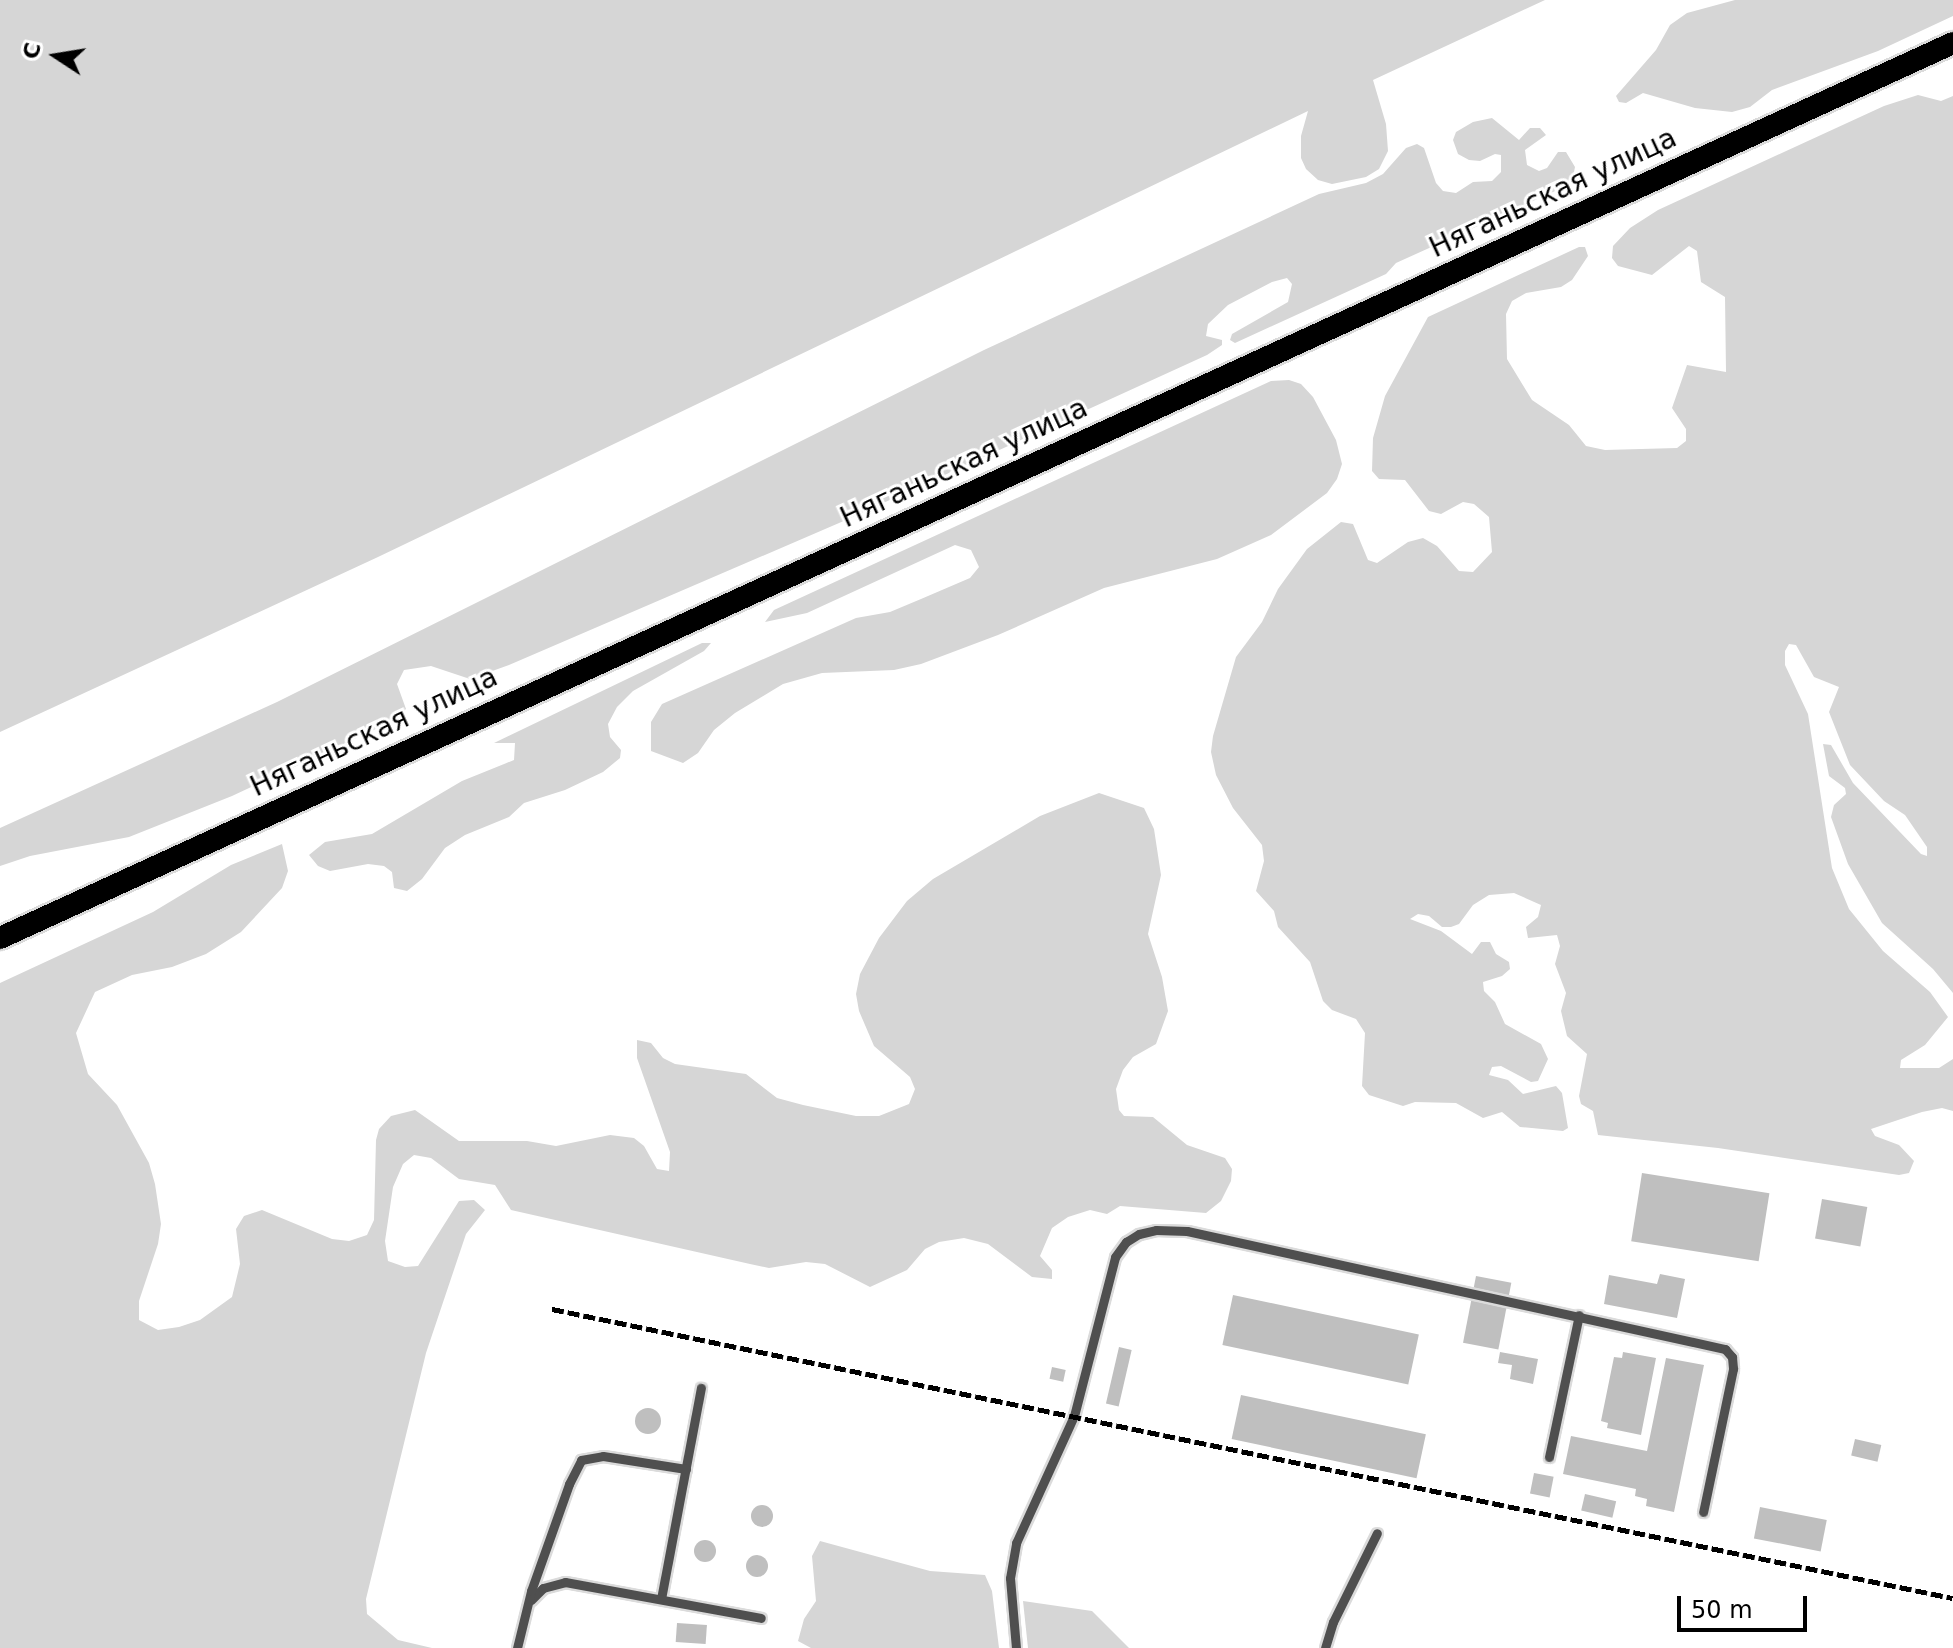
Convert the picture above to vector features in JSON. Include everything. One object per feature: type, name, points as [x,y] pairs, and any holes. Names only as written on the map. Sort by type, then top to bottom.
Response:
[{"type":"highway","name":"Няганьская улица","points":[[0,938],[1953,43]]},
{"type":"lane","points":[[1016,1648],[1010,1578],[1016,1543],[1026,1515],[1071,1424],[1115,1257],[1126,1242],[1139,1234],[1187,1231],[1714,1345],[1732,1357],[1733,1369],[1703,1512]]},
{"type":"lane","points":[[1549,1457],[1579,1315]]},
{"type":"lane","points":[[661,1599],[701,1388]]},
{"type":"lane","points":[[517,1648],[526,1605],[569,1484],[581,1460],[603,1456],[686,1469]]},
{"type":"lane","points":[[1325,1648],[1333,1622],[1377,1533]]},
{"type":"lane","points":[[526,1605],[543,1588],[565,1582],[761,1618]]},
{"type":"shaded area","points":[[0,0],[1545,0],[1373,80],[1386,124],[1388,151],[1379,169],[1366,177],[1332,184],[1318,180],[1306,169],[1301,158],[1301,136],[1308,111],[378,557],[0,732]]},
{"type":"shaded area","points":[[1735,0],[1953,0],[1953,16],[1878,51],[1772,90],[1750,107],[1732,112],[1695,108],[1643,93],[1626,103],[1619,102],[1616,96],[1656,50],[1670,25],[1687,13]]},
{"type":"shaded area","points":[[1918,95],[1941,101],[1953,96],[1953,993],[1933,969],[1882,923],[1848,864],[1831,817],[1834,805],[1846,794],[1845,788],[1829,776],[1823,744],[1831,745],[1853,783],[1921,854],[1927,856],[1927,847],[1905,815],[1884,801],[1850,765],[1829,712],[1839,687],[1814,677],[1796,645],[1789,644],[1785,651],[1785,665],[1808,714],[1832,868],[1849,909],[1883,951],[1930,992],[1948,1017],[1925,1045],[1901,1060],[1900,1068],[1939,1068],[1953,1059],[1953,1111],[1942,1108],[1922,1112],[1871,1129],[1875,1136],[1899,1145],[1914,1161],[1909,1173],[1899,1175],[1718,1148],[1598,1135],[1593,1111],[1581,1104],[1579,1096],[1587,1054],[1567,1036],[1561,1011],[1566,993],[1555,964],[1560,946],[1557,935],[1528,938],[1526,927],[1538,917],[1541,905],[1514,893],[1489,895],[1473,905],[1459,924],[1451,927],[1442,927],[1429,916],[1418,914],[1410,919],[1441,931],[1472,954],[1481,942],[1490,942],[1496,954],[1509,962],[1510,969],[1502,976],[1483,982],[1484,991],[1495,1002],[1505,1024],[1541,1044],[1548,1059],[1538,1081],[1531,1082],[1501,1066],[1492,1067],[1489,1075],[1508,1080],[1523,1094],[1556,1086],[1562,1093],[1568,1128],[1563,1131],[1520,1127],[1502,1112],[1483,1118],[1456,1103],[1415,1102],[1403,1106],[1369,1095],[1362,1086],[1365,1033],[1356,1019],[1332,1010],[1323,1001],[1310,962],[1278,927],[1274,911],[1256,891],[1264,861],[1262,845],[1233,808],[1216,775],[1211,752],[1213,736],[1236,657],[1262,622],[1278,589],[1307,549],[1341,522],[1353,524],[1368,560],[1377,563],[1408,542],[1423,538],[1437,546],[1459,571],[1473,572],[1492,552],[1489,517],[1474,504],[1463,502],[1441,514],[1429,511],[1405,480],[1379,479],[1372,471],[1373,438],[1385,396],[1428,317],[1579,247],[1585,247],[1588,256],[1572,280],[1561,287],[1526,293],[1512,301],[1506,314],[1507,359],[1532,400],[1569,425],[1586,446],[1605,450],[1677,448],[1686,441],[1686,429],[1672,408],[1687,365],[1726,372],[1725,297],[1701,282],[1697,251],[1689,246],[1652,275],[1618,266],[1612,258],[1613,246],[1630,228],[1658,210],[1884,106]]},
{"type":"shaded area","points":[[1492,118],[1519,140],[1530,128],[1540,128],[1546,135],[1525,150],[1527,165],[1539,171],[1547,168],[1558,152],[1566,152],[1575,167],[1573,177],[1564,187],[1396,263],[1386,274],[1235,343],[1230,340],[1232,334],[1288,302],[1292,284],[1287,278],[1272,282],[1228,305],[1208,324],[1206,336],[1222,340],[1222,345],[1207,355],[846,520],[509,665],[470,679],[431,666],[404,670],[397,684],[406,709],[393,721],[232,796],[129,837],[30,856],[0,866],[0,828],[277,702],[984,350],[1319,194],[1366,183],[1383,174],[1406,148],[1417,144],[1424,148],[1436,183],[1443,191],[1456,193],[1473,182],[1492,181],[1501,172],[1501,155],[1495,154],[1480,161],[1469,160],[1458,154],[1453,140],[1456,132],[1473,122]]},
{"type":"shaded area","points":[[1289,380],[1301,384],[1313,397],[1336,440],[1342,464],[1337,479],[1327,493],[1271,535],[1217,559],[1104,588],[998,635],[921,664],[894,670],[822,673],[783,684],[735,713],[714,730],[698,753],[683,763],[651,751],[651,722],[662,704],[856,618],[890,612],[970,578],[979,567],[971,550],[955,545],[807,613],[765,622],[774,610],[1271,381]]},
{"type":"shaded area","points":[[702,643],[711,643],[704,651],[633,691],[617,707],[608,724],[610,737],[621,750],[620,758],[603,772],[565,790],[524,803],[509,817],[465,835],[445,848],[422,879],[407,891],[394,888],[392,872],[384,866],[368,864],[330,871],[318,866],[309,855],[325,842],[372,834],[462,781],[514,760],[515,743],[494,743]]},
{"type":"shaded area","points":[[1099,793],[1144,808],[1154,829],[1161,875],[1148,934],[1162,977],[1168,1011],[1156,1044],[1133,1057],[1123,1070],[1116,1089],[1119,1110],[1124,1116],[1153,1117],[1187,1145],[1225,1158],[1232,1169],[1231,1181],[1221,1201],[1206,1213],[1120,1206],[1107,1214],[1090,1210],[1068,1217],[1052,1228],[1040,1256],[1052,1270],[1052,1279],[1032,1277],[988,1244],[964,1238],[939,1242],[925,1249],[907,1270],[870,1287],[825,1264],[806,1262],[769,1268],[511,1210],[495,1185],[459,1179],[431,1158],[414,1155],[403,1164],[393,1187],[385,1241],[388,1261],[405,1267],[418,1266],[459,1201],[474,1200],[485,1210],[466,1234],[426,1353],[366,1599],[367,1614],[398,1640],[432,1648],[0,1648],[0,983],[153,912],[231,865],[282,844],[288,871],[282,888],[241,932],[206,954],[172,967],[132,975],[95,992],[76,1033],[88,1074],[117,1105],[149,1163],[155,1184],[161,1224],[158,1244],[139,1301],[139,1320],[158,1330],[179,1327],[200,1320],[232,1297],[240,1264],[236,1229],[244,1216],[262,1210],[332,1239],[349,1241],[367,1235],[374,1220],[376,1140],[379,1129],[391,1116],[415,1110],[459,1141],[527,1141],[556,1146],[610,1135],[634,1138],[644,1146],[657,1169],[669,1171],[670,1152],[637,1058],[637,1040],[651,1043],[663,1058],[675,1064],[746,1074],[777,1098],[803,1105],[856,1116],[879,1116],[909,1104],[915,1089],[910,1077],[874,1046],[859,1011],[856,994],[860,974],[879,938],[907,901],[933,879],[1040,816]]},
{"type":"shaded area","points":[[820,1541],[930,1571],[985,1575],[992,1591],[999,1648],[811,1648],[798,1641],[804,1619],[816,1601],[812,1556]]},
{"type":"shaded area","points":[[1023,1601],[1092,1611],[1129,1648],[1028,1648]]},
{"type":"building","points":[[1642,1173],[1769,1193],[1759,1261],[1631,1241]]},
{"type":"building","points":[[1822,1199],[1867,1207],[1860,1246],[1815,1238]]},
{"type":"building","points":[[1660,1274],[1685,1279],[1677,1318],[1604,1304],[1609,1275],[1657,1284]]},
{"type":"building","points":[[1476,1276],[1511,1283],[1498,1350],[1463,1343]]},
{"type":"building","points":[[1233,1295],[1419,1335],[1408,1384],[1222,1345]]},
{"type":"building","points":[[1119,1347],[1132,1350],[1119,1406],[1106,1404]]},
{"type":"building","points":[[1500,1352],[1538,1359],[1533,1384],[1510,1379],[1512,1365],[1498,1363]]},
{"type":"building","points":[[1623,1352],[1656,1358],[1641,1435],[1607,1428],[1608,1423],[1601,1421],[1614,1357],[1622,1358]]},
{"type":"building","points":[[1666,1358],[1704,1365],[1674,1512],[1646,1506],[1647,1499],[1635,1496],[1636,1489],[1563,1474],[1571,1436],[1647,1451]]},
{"type":"building","points":[[1052,1367],[1066,1370],[1063,1382],[1050,1379]]},
{"type":"building","points":[[1241,1395],[1426,1434],[1417,1478],[1232,1439]]},
{"type":"building","points":[[648,1408],[657,1412],[661,1421],[657,1430],[648,1434],[639,1430],[635,1421],[639,1412]]},
{"type":"building","points":[[1855,1439],[1881,1445],[1877,1462],[1851,1456]]},
{"type":"building","points":[[1534,1473],[1554,1477],[1550,1497],[1530,1494]]},
{"type":"building","points":[[1585,1494],[1616,1501],[1612,1518],[1581,1511]]},
{"type":"building","points":[[762,1505],[770,1508],[773,1516],[770,1524],[762,1527],[754,1524],[751,1516],[754,1508]]},
{"type":"building","points":[[1760,1507],[1827,1520],[1821,1551],[1754,1538]]},
{"type":"building","points":[[705,1540],[713,1543],[716,1551],[713,1559],[705,1562],[697,1559],[694,1551],[697,1543]]},
{"type":"building","points":[[757,1555],[765,1558],[768,1566],[765,1574],[757,1577],[749,1574],[746,1566],[749,1558]]},
{"type":"building","points":[[677,1623],[707,1625],[706,1644],[676,1642]]},
{"type":"railway","points":[[552,1309],[1953,1598]]}]
